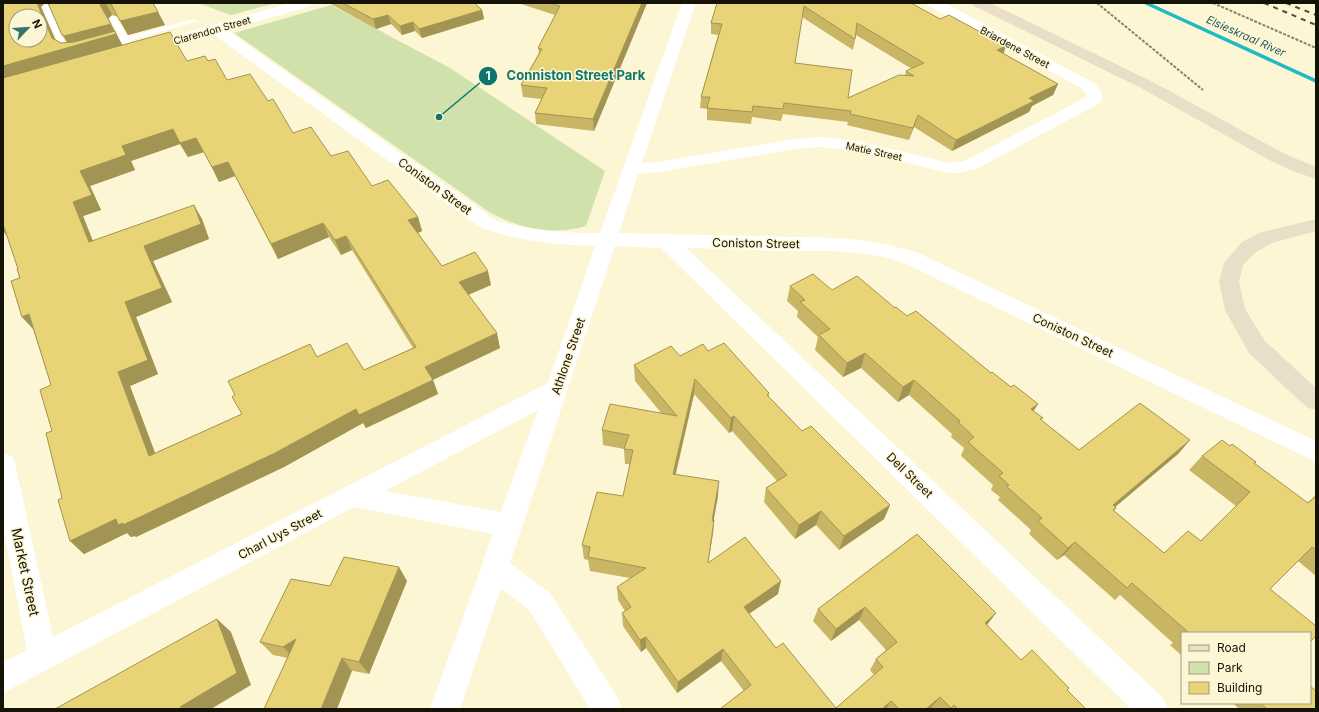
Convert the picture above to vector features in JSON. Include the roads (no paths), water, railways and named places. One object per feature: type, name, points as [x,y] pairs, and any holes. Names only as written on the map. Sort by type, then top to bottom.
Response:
[{"type":"main road","points":[[979,3],[1148,85],[1277,157],[1316,173]]},
{"type":"main road","points":[[1316,225],[1266,238],[1249,247],[1234,263],[1229,282],[1236,310],[1257,347],[1316,401]]},
{"type":"street","name":"Clarendon Street","points":[[110,59],[129,46],[216,28],[306,3]]},
{"type":"street","name":"Athlone Street","points":[[445,709],[508,525],[557,389],[689,3]]},
{"type":"street","name":"Briardene Street","points":[[934,3],[1087,85],[1095,93]]},
{"type":"street","name":"Coniston Street","points":[[216,28],[488,224],[515,233],[531,236],[667,242],[859,245],[900,254],[1129,361],[1316,452]]},
{"type":"street","name":"Matie Street","points":[[631,169],[658,167],[795,144],[819,142],[857,146],[957,168],[970,164],[1090,103],[1096,97],[1095,93]]},
{"type":"street","name":"Dell Street","points":[[667,242],[1152,709]]},
{"type":"street","name":"Charl Uys Street","points":[[3,678],[557,389]]},
{"type":"street","name":"Market Street","points":[[3,462],[43,657]]},
{"type":"street","points":[[352,496],[508,525]]},
{"type":"street","points":[[494,568],[540,602],[607,709]]},
{"type":"lane","points":[[46,6],[66,51],[70,54],[79,53]]},
{"type":"lane","points":[[113,18],[129,46]]},
{"type":"lane","points":[[94,49],[129,46],[194,21]]},
{"type":"waterway","name":"Elsieskraal River","points":[[1145,3],[1316,81]]},
{"type":"railway","points":[[1264,3],[1316,25]]},
{"type":"railway","points":[[1286,3],[1316,15]]},
{"type":"place","name":"Conniston Street Park","points":[[439,117]]}]
